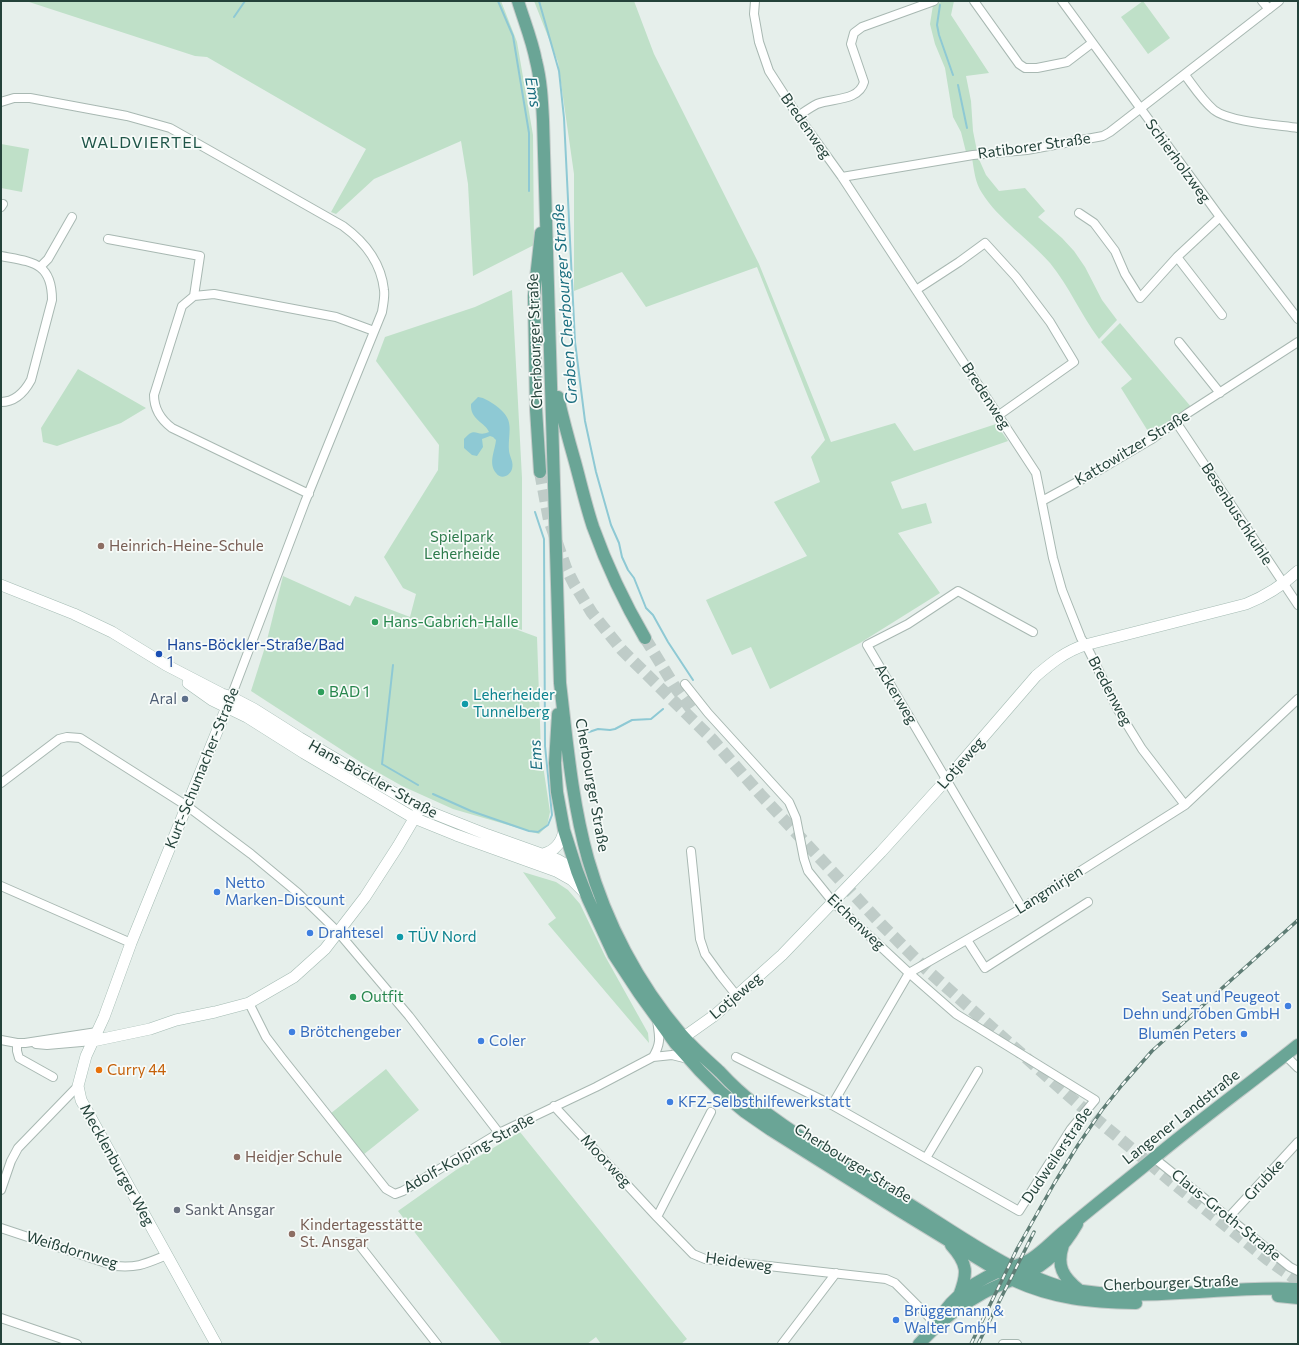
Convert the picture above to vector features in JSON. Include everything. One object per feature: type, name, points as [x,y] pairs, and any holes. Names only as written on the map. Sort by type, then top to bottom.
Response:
[{"type":"main road","name":"Cherbourger Straße","points":[[518,1],[529,32],[537,62],[541,86],[546,196],[560,683],[555,763],[557,792],[564,830],[577,871],[588,899],[614,955],[656,1019],[753,1103],[777,1121],[953,1233],[992,1256],[1013,1274],[1049,1294],[1104,1303],[1146,1303],[1276,1296],[1298,1298]]},
{"type":"main road","points":[[540,472],[536,409],[534,296],[546,196]]},
{"type":"main road","points":[[551,365],[563,419],[593,526],[620,593],[645,638]]},
{"type":"main road","name":"Cherbourger Straße","points":[[560,683],[574,792],[588,860],[599,893],[627,954],[679,1040],[688,1059],[722,1093],[758,1121],[998,1272]]},
{"type":"main road","points":[[588,860],[582,868],[577,871],[594,884],[599,893]]},
{"type":"main road","name":"Langener Landstraße","points":[[918,1344],[937,1325],[982,1294],[1003,1283],[1039,1254],[1068,1227],[1298,1045]]},
{"type":"main road","name":"Langener Landstraße","points":[[1027,1274],[1051,1257],[1064,1244],[1084,1215]]},
{"type":"main road","points":[[945,1238],[959,1254],[965,1264],[966,1272],[959,1296]]},
{"type":"main road","points":[[1064,1244],[1060,1258],[1061,1267],[1066,1278],[1079,1290]]},
{"type":"main road","name":"Langener Landstraße","points":[[937,1325],[944,1310],[959,1296],[977,1283],[998,1272],[1013,1274]]},
{"type":"main road","name":"Cherbourger Straße","points":[[1013,1274],[1027,1274],[1055,1285],[1079,1290],[1124,1295],[1260,1288],[1298,1289]]},
{"type":"street","points":[[798,116],[817,104],[857,94],[862,87],[864,82],[851,44],[854,33],[862,27],[934,1]]},
{"type":"street","points":[[974,1],[1019,64],[1026,68],[1037,68],[1067,62],[1092,43]]},
{"type":"street","name":"Schierholzweg","points":[[1062,1],[1220,217],[1298,319]]},
{"type":"street","points":[[1262,1],[1269,9]]},
{"type":"street","name":"Ratiborer Straße","points":[[842,177],[973,155],[1027,150],[1103,136],[1185,75],[1279,1]]},
{"type":"street","name":"Bredenweg","points":[[755,2],[754,14],[759,42],[768,71],[842,177],[999,415],[1036,474],[1047,533],[1055,565],[1069,608],[1081,638],[1118,710],[1142,749],[1185,804]]},
{"type":"street","points":[[1185,75],[1203,99],[1216,111],[1230,118],[1298,128]]},
{"type":"street","name":"Kurt-Schumacher-Straße","points":[[1,102],[14,98],[30,98],[126,116],[170,128],[343,226],[357,236],[370,252],[380,270],[384,291],[382,312],[309,494],[229,702],[131,943],[95,1036]]},
{"type":"street","points":[[1079,213],[1094,223],[1115,251],[1125,274],[1140,298],[1177,257],[1220,217]]},
{"type":"street","points":[[40,267],[48,259],[72,217]]},
{"type":"street","points":[[108,239],[200,256],[194,296]]},
{"type":"street","points":[[916,290],[985,243],[1016,277],[1050,322],[1074,362],[999,415]]},
{"type":"street","points":[[1,256],[32,262],[40,267],[51,282],[52,300],[31,380],[26,389],[20,394],[11,400],[1,402]]},
{"type":"street","points":[[1177,257],[1222,316]]},
{"type":"street","points":[[309,494],[172,428],[158,414],[154,402],[154,394],[182,306],[194,296],[214,294],[336,317],[374,331]]},
{"type":"street","points":[[1179,342],[1220,393]]},
{"type":"street","name":"Kattowitzer Straße","points":[[1042,501],[1152,439],[1298,342]]},
{"type":"street","name":"Besenbuschkuhle","points":[[1176,422],[1283,585],[1298,605]]},
{"type":"street","name":"Lotjeweg","points":[[679,1040],[715,1015],[782,955],[864,871],[947,779],[1036,676],[1050,664],[1067,652],[1085,645],[1246,604],[1269,594],[1283,585],[1298,572]]},
{"type":"street","name":"Hans-Böckler-Straße","points":[[1,585],[74,614],[112,632],[166,665],[222,694],[247,717],[304,753],[414,818],[456,835],[564,874],[581,888],[588,899]]},
{"type":"street","name":"Ackerweg","points":[[1022,908],[867,645],[908,624],[958,591],[1033,632]]},
{"type":"street","name":"Eichenweg","points":[[685,684],[708,713],[789,802],[796,818],[808,871],[834,902],[909,973],[956,1014],[1095,1100]]},
{"type":"street","name":"Langmirjen","points":[[909,973],[1022,908],[1185,804],[1298,699]]},
{"type":"street","name":"Hans-Böckler-Straße","points":[[229,702],[254,709],[300,738],[420,808],[488,835],[558,860],[577,871]]},
{"type":"street","points":[[1,783],[59,739],[67,736],[80,738],[187,806],[268,867],[298,893],[338,932],[409,1016],[499,1133]]},
{"type":"street","points":[[1,1040],[47,1045],[95,1036],[150,1029],[176,1020],[249,1003],[294,977],[321,954],[369,891],[420,808]]},
{"type":"street","points":[[543,854],[549,853],[556,847],[560,842],[564,830]]},
{"type":"street","points":[[691,852],[700,939],[705,954],[720,976],[737,996]]},
{"type":"street","points":[[564,874],[577,871]]},
{"type":"street","points":[[1,886],[131,943]]},
{"type":"street","points":[[967,940],[985,968],[1088,902]]},
{"type":"street","points":[[832,1105],[909,973]]},
{"type":"street","name":"Adolf-Kolping-Straße","points":[[249,1003],[266,1037],[282,1058],[386,1189],[395,1194],[403,1192],[499,1133],[596,1087],[653,1057],[672,1054],[688,1059]]},
{"type":"street","points":[[653,1057],[658,1049],[660,1040],[656,1019]]},
{"type":"street","name":"Mecklenburger Weg","points":[[95,1036],[85,1060],[78,1086],[81,1100],[216,1344]]},
{"type":"street","points":[[21,1043],[17,1051],[19,1058],[53,1077]]},
{"type":"street","points":[[1286,1055],[1298,1068]]},
{"type":"street","points":[[736,1057],[832,1105],[926,1158],[978,1071]]},
{"type":"street","points":[[1,1190],[18,1148],[78,1086]]},
{"type":"street","name":"Dudweilerstraße","points":[[926,1158],[1019,1211],[1071,1129],[1095,1100]]},
{"type":"street","name":"Moorweg","points":[[554,1106],[657,1217]]},
{"type":"street","points":[[657,1217],[711,1112]]},
{"type":"street","name":"Grubke","points":[[1229,1217],[1298,1142]]},
{"type":"street","name":"Claus-Groth-Straße","points":[[1154,1158],[1298,1271]]},
{"type":"street","name":"Heideweg","points":[[657,1217],[693,1254],[705,1260],[886,1279],[895,1283],[937,1325]]},
{"type":"street","name":"Weißdornweg","points":[[1,1228],[115,1266],[131,1267],[144,1265],[167,1255]]},
{"type":"street","points":[[357,1242],[437,1344]]},
{"type":"street","points":[[782,1344],[836,1274]]},
{"type":"street","points":[[1,1318],[77,1344]]},
{"type":"street","points":[[1003,1344],[1017,1344]]},
{"type":"green space","points":[[26,1],[501,1],[517,42],[533,135],[534,245],[473,276],[468,184],[461,141],[374,179],[336,214],[331,212],[366,149],[207,57],[195,56]]},
{"type":"green space","points":[[534,1],[634,1],[654,54],[759,264],[831,442],[895,423],[914,451],[996,424],[1008,441],[891,482],[902,509],[926,503],[932,523],[898,533],[940,593],[860,643],[770,689],[751,647],[732,655],[706,600],[807,556],[774,502],[820,482],[811,457],[825,440],[757,267],[646,307],[622,272],[574,291],[574,174],[558,62]]},
{"type":"green space","points":[[944,1],[954,1],[951,15],[989,73],[966,76],[971,101],[973,131],[977,151],[966,152],[961,132],[953,117],[945,68],[935,44],[930,24],[933,5]]},
{"type":"green space","points":[[1143,1],[1170,38],[1148,54],[1121,17]]},
{"type":"green space","points":[[1,144],[29,149],[22,192],[1,188]]},
{"type":"green space","points":[[978,157],[986,175],[999,191],[1025,188],[1045,211],[1038,217],[1062,238],[1074,251],[1085,267],[1102,300],[1117,320],[1099,339],[1050,263],[1005,221],[982,193],[976,180],[972,158]]},
{"type":"green space","name":"Spielpark Leherheide","points":[[512,290],[522,478],[522,630],[488,619],[537,637],[541,752],[550,812],[547,826],[539,834],[453,809],[402,786],[365,765],[251,691],[266,644],[283,576],[350,606],[355,596],[410,617],[416,594],[403,588],[384,557],[438,470],[439,445],[376,361],[385,337],[475,307]]},
{"type":"green space","points":[[1120,323],[1192,408],[1151,436],[1121,388],[1132,379],[1101,342]]},
{"type":"green space","points":[[78,369],[146,408],[121,423],[57,446],[43,442],[41,428]]},
{"type":"green space","points":[[523,872],[556,882],[568,890],[580,904],[605,956],[648,1033],[649,1043],[548,924],[556,918]]},
{"type":"green space","points":[[386,1069],[419,1110],[363,1155],[330,1114]]},
{"type":"green space","points":[[520,1132],[687,1339],[681,1344],[601,1344],[596,1337],[587,1344],[502,1344],[398,1211],[456,1170]]},
{"type":"water","points":[[478,397],[485,399],[502,410],[510,425],[509,451],[512,467],[509,474],[503,477],[496,473],[492,465],[496,440],[493,437],[490,436],[482,439],[483,447],[477,456],[472,455],[464,448],[464,439],[471,433],[474,432],[481,434],[489,432],[475,417],[471,409],[471,404]]},
{"type":"waterway","points":[[234,17],[245,1]]},
{"type":"waterway","name":"Ems","points":[[498,1],[513,36],[529,133],[529,191]]},
{"type":"waterway","name":"Graben Cherbourger Straße","points":[[539,1],[559,71],[564,118],[575,342],[585,421],[596,472],[611,525],[628,570],[634,578],[646,608],[653,615],[668,642],[693,680]]},
{"type":"waterway","points":[[940,5],[937,25],[953,75]]},
{"type":"waterway","points":[[958,85],[967,128]]},
{"type":"waterway","name":"Ems","points":[[433,794],[471,811],[529,831],[538,832],[548,825],[552,815],[545,746],[544,539],[535,512]]},
{"type":"waterway","name":"Ems","points":[[393,665],[382,764],[418,785]]},
{"type":"waterway","name":"Graben Cherbourger Straße","points":[[589,732],[598,729],[615,729],[632,720],[651,719],[663,709]]},
{"type":"tunnel","points":[[540,472],[549,520],[566,568],[592,613],[622,650],[712,739],[760,794],[882,925],[927,970],[1077,1103],[1267,1259],[1298,1281]]},
{"type":"tunnel","points":[[645,638],[675,687],[693,712]]},
{"type":"railway","points":[[971,1344],[1017,1249],[1055,1182],[1102,1110],[1152,1051],[1298,920]]},
{"type":"railway","points":[[978,1344],[1034,1232]]},
{"type":"place","name":"Heinrich-Heine-Schule","points":[[101,546]]},
{"type":"place","name":"Hans-Gabrich-Halle","points":[[375,622]]},
{"type":"place","name":"Hans-Böckler-Straße/Bad 1","points":[[159,654]]},
{"type":"place","name":"BAD 1","points":[[321,692]]},
{"type":"place","name":"Aral","points":[[185,699]]},
{"type":"place","name":"Leherheider Tunnelberg","points":[[465,704]]},
{"type":"place","name":"Netto Marken-Discount","points":[[217,892]]},
{"type":"place","name":"Drahtesel","points":[[310,933]]},
{"type":"place","name":"TÜV Nord","points":[[400,937]]},
{"type":"place","name":"Outfit","points":[[353,997]]},
{"type":"place","name":"Seat und Peugeot Dehn und Toben GmbH","points":[[1288,1006]]},
{"type":"place","name":"Brötchengeber","points":[[292,1032]]},
{"type":"place","name":"Blumen Peters","points":[[1244,1034]]},
{"type":"place","name":"Coler","points":[[481,1041]]},
{"type":"place","name":"Curry 44","points":[[99,1070]]},
{"type":"place","name":"KFZ-Selbsthilfewerkstatt","points":[[670,1102]]},
{"type":"place","name":"Heidjer Schule","points":[[237,1157]]},
{"type":"place","name":"Sankt Ansgar","points":[[177,1210]]},
{"type":"place","name":"Kindertagesstätte St. Ansgar","points":[[292,1234]]},
{"type":"place","name":"Brüggemann & Walter GmbH","points":[[896,1320]]},
{"type":"district","name":"WALDVIERTEL","points":[[142,143]]}]
